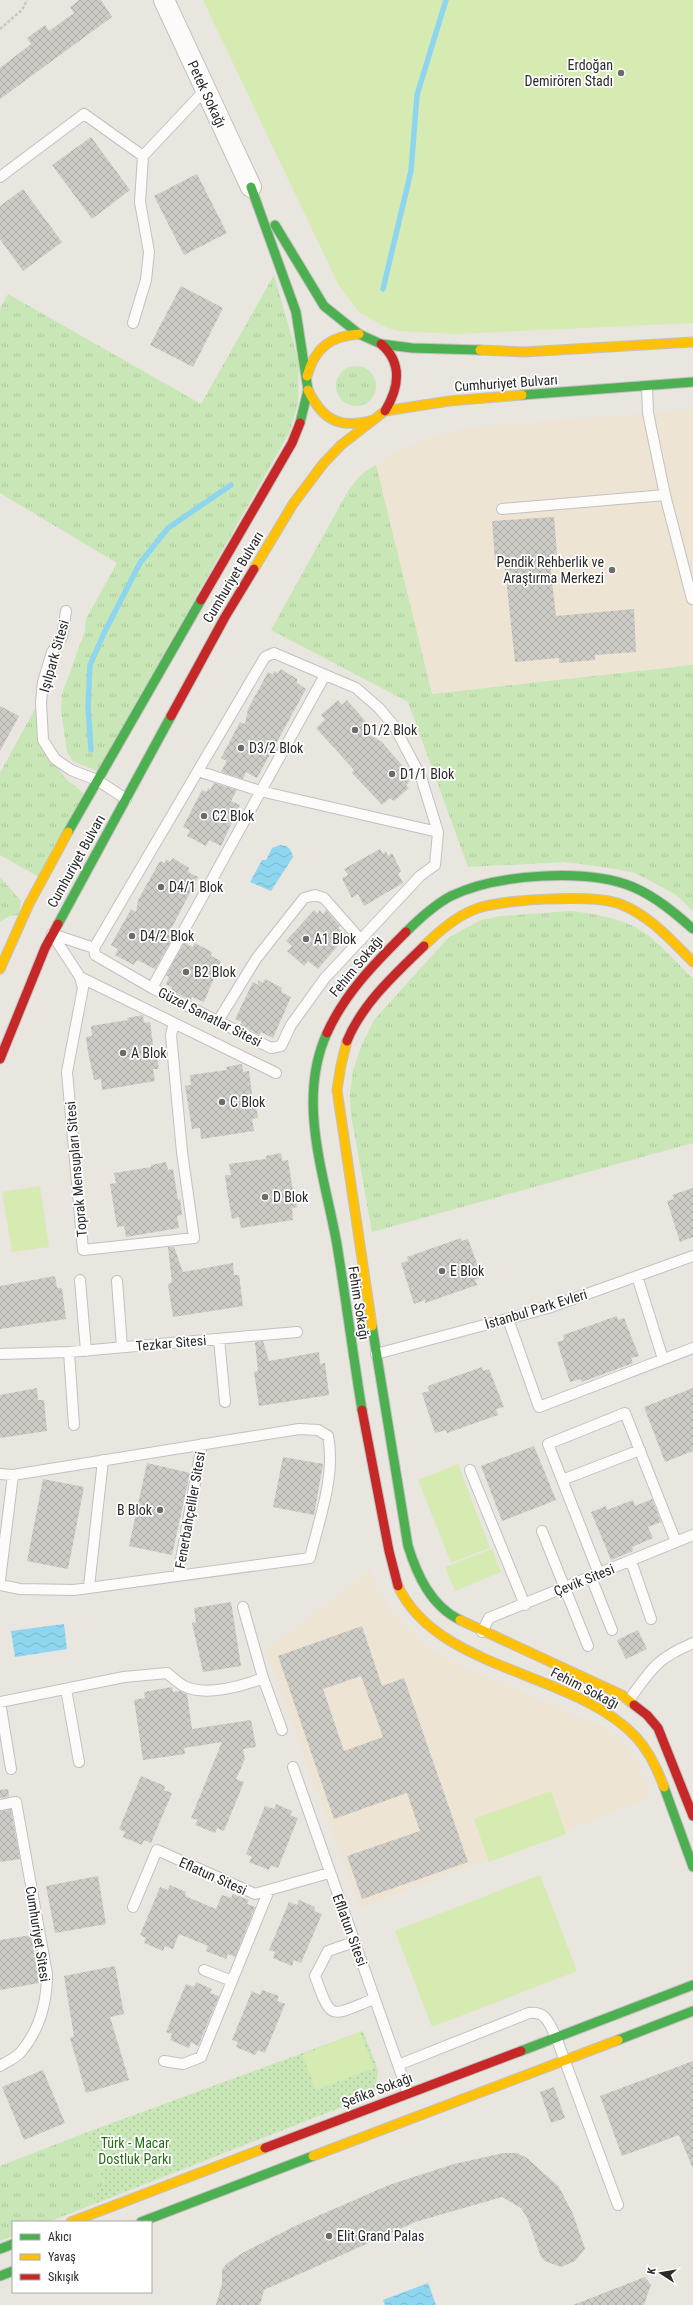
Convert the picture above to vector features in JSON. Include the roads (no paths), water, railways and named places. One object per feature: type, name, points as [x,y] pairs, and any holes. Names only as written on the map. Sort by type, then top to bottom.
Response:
[{"type":"street","name":"Petek Sokağı","points":[[164,0],[251,187]]},
{"type":"street","points":[[251,187],[324,306],[338,319],[359,334],[381,344],[412,348],[524,352],[693,342]]},
{"type":"street","name":"Cumhuriyet Bulvarı","points":[[0,969],[23,917],[97,780],[292,443],[300,424],[308,390],[296,312],[251,187]]},
{"type":"street","points":[[307,376],[311,361],[319,349],[330,340],[344,334],[359,334]]},
{"type":"street","points":[[381,344],[393,358],[398,372],[398,386],[393,399],[385,411]]},
{"type":"street","name":"Cumhuriyet Bulvarı","points":[[0,1059],[49,932],[126,799],[225,617],[293,504],[341,445],[385,411],[449,401],[693,382]]},
{"type":"street","points":[[308,390],[313,402],[322,413],[334,421],[354,424],[374,420]]},
{"type":"street","name":"Fehim Sokağı","points":[[693,930],[651,894],[630,884],[609,878],[563,874],[492,882],[468,887],[432,908],[376,962],[349,993],[334,1016],[322,1042],[312,1094],[313,1117],[334,1227],[408,1546],[416,1573],[425,1590],[438,1605],[478,1641],[609,1713],[626,1726],[648,1750],[656,1766],[693,1867]]},
{"type":"street","name":"Fehim Sokağı","points":[[693,962],[652,922],[625,906],[602,898],[563,898],[488,906],[463,914],[441,928],[369,1004],[354,1025],[346,1046],[339,1068],[337,1090],[380,1510],[395,1581],[408,1603],[422,1619],[452,1642],[478,1641],[622,1695],[629,1700],[647,1715],[658,1728],[693,1816]]},
{"type":"street","points":[[23,917],[35,924]]},
{"type":"street","name":"Şefika Sokağı","points":[[74,2221],[693,1985]]},
{"type":"street","points":[[144,2221],[693,2011]]},
{"type":"street","points":[[0,2249],[12,2244]]},
{"type":"street","points":[[0,2276],[12,2271]]},
{"type":"lane","points":[[134,323],[146,280],[149,252],[140,202],[143,156],[205,90]]},
{"type":"lane","points":[[0,177],[84,114],[143,156]]},
{"type":"lane","points":[[647,386],[648,414],[665,495],[692,599]]},
{"type":"lane","points":[[502,509],[665,495]]},
{"type":"lane","name":"Işılpark Sitesi","points":[[66,611],[62,637],[52,652],[43,682],[41,702],[43,740],[61,762],[71,770],[97,780],[126,799]]},
{"type":"lane","name":"Güzel Sanatlar Sitesi","points":[[274,653],[325,675],[356,688],[369,697],[394,726],[421,777],[438,832],[435,865],[420,876],[325,978],[291,1025],[281,1046],[271,1048],[152,988],[95,955],[94,948],[265,657],[274,653]]},
{"type":"lane","name":"Güzel Sanatlar Sitesi","points":[[152,988],[325,675]]},
{"type":"lane","points":[[198,771],[260,792],[438,832]]},
{"type":"lane","points":[[218,1021],[256,959],[304,898],[315,895],[324,898],[361,940]]},
{"type":"lane","name":"Güzel Sanatlar Sitesi","points":[[49,932],[94,948]]},
{"type":"lane","name":"Toprak Mensupları Sitesi","points":[[49,932],[80,978],[83,988],[67,1072],[83,1250],[194,1238],[182,1152],[172,1043],[174,1023]]},
{"type":"lane","points":[[80,978],[276,1073]]},
{"type":"lane","name":"İstanbul Park Evleri","points":[[365,1356],[548,1308],[693,1256]]},
{"type":"lane","points":[[637,1276],[663,1359]]},
{"type":"lane","points":[[80,1280],[86,1350]]},
{"type":"lane","name":"Tezkar Sitesi","points":[[117,1281],[122,1347]]},
{"type":"lane","points":[[508,1319],[539,1407],[693,1348]]},
{"type":"lane","name":"Tezkar Sitesi","points":[[0,1354],[69,1352],[296,1332]]},
{"type":"lane","name":"Tezkar Sitesi","points":[[219,1339],[224,1402]]},
{"type":"lane","points":[[69,1352],[74,1426]]},
{"type":"lane","points":[[612,1630],[562,1480],[548,1444],[625,1413],[676,1542]]},
{"type":"lane","name":"Fenerbahçeliler Sitesi","points":[[0,1474],[13,1475],[299,1429],[318,1430],[328,1436],[331,1462],[328,1483],[310,1558],[89,1588],[20,1589],[0,1585]]},
{"type":"lane","name":"Fenerbahçeliler Sitesi","points":[[178,1576],[202,1444]]},
{"type":"lane","points":[[562,1480],[640,1450]]},
{"type":"lane","points":[[89,1588],[103,1460]]},
{"type":"lane","points":[[470,1470],[525,1605]]},
{"type":"lane","points":[[0,1580],[13,1475]]},
{"type":"lane","points":[[542,1531],[588,1646]]},
{"type":"lane","name":"Çevik Sitesi","points":[[478,1641],[489,1618],[525,1605],[693,1535]]},
{"type":"lane","points":[[631,1561],[651,1619]]},
{"type":"lane","points":[[243,1607],[263,1678],[282,1730]]},
{"type":"lane","points":[[629,1700],[652,1668],[660,1660],[675,1650],[693,1643]]},
{"type":"lane","points":[[10,1769],[0,1702],[124,1678],[167,1673],[184,1686],[206,1690],[245,1686],[263,1678]]},
{"type":"lane","points":[[66,1689],[79,1762]]},
{"type":"lane","name":"Efllatun Sitesi","points":[[292,1767],[408,2093]]},
{"type":"lane","name":"Cumhuriyet Sitesi","points":[[0,1805],[16,1802],[47,1974],[43,2014],[20,2053],[0,2066]]},
{"type":"lane","name":"Eflatun Sitesi","points":[[133,1907],[157,1850],[255,1894],[329,1873]]},
{"type":"lane","points":[[164,2061],[183,2064],[201,2056],[269,1890]]},
{"type":"lane","points":[[354,1942],[328,1951],[315,1976],[325,2005],[332,2011],[339,2013],[374,1999]]},
{"type":"lane","points":[[204,1970],[232,1982]]},
{"type":"lane","points":[[398,2065],[529,2013],[538,2013],[547,2017],[556,2037],[563,2061],[618,2205]]},
{"type":"water","points":[[280,845],[289,848],[293,857],[271,891],[250,882],[262,860],[266,860],[272,848]]},
{"type":"water","points":[[64,1624],[67,1649],[15,1657],[11,1631]]},
{"type":"water","points":[[428,2283],[436,2305],[385,2305],[383,2300]]},
{"type":"waterway","points":[[383,289],[411,171],[417,95],[446,0]]},
{"type":"waterway","points":[[91,750],[88,707],[90,665],[105,631],[140,563],[168,528],[231,485]]},
{"type":"place","name":"Erdoğan Demirören Stadı","points":[[621,73]]},
{"type":"place","name":"Pendik Rehberlik ve Araştırma Merkezi","points":[[612,570]]},
{"type":"place","name":"D1/2 Blok","points":[[355,730]]},
{"type":"place","name":"D3/2 Blok","points":[[241,748]]},
{"type":"place","name":"D1/1 Blok","points":[[392,774]]},
{"type":"place","name":"C2 Blok","points":[[204,816]]},
{"type":"place","name":"D4/1 Blok","points":[[161,887]]},
{"type":"place","name":"D4/2 Blok","points":[[132,936]]},
{"type":"place","name":"A1 Blok","points":[[306,939]]},
{"type":"place","name":"B2 Blok","points":[[186,972]]},
{"type":"place","name":"A Blok","points":[[123,1053]]},
{"type":"place","name":"C Blok","points":[[222,1102]]},
{"type":"place","name":"D Blok","points":[[265,1197]]},
{"type":"place","name":"E Blok","points":[[442,1271]]},
{"type":"place","name":"B Blok","points":[[160,1510]]},
{"type":"place","name":"Elit Grand Palas","points":[[329,2236]]},
{"type":"park label","name":"Türk - Macar Dostluk Parkı","points":[[135,2152]]}]
